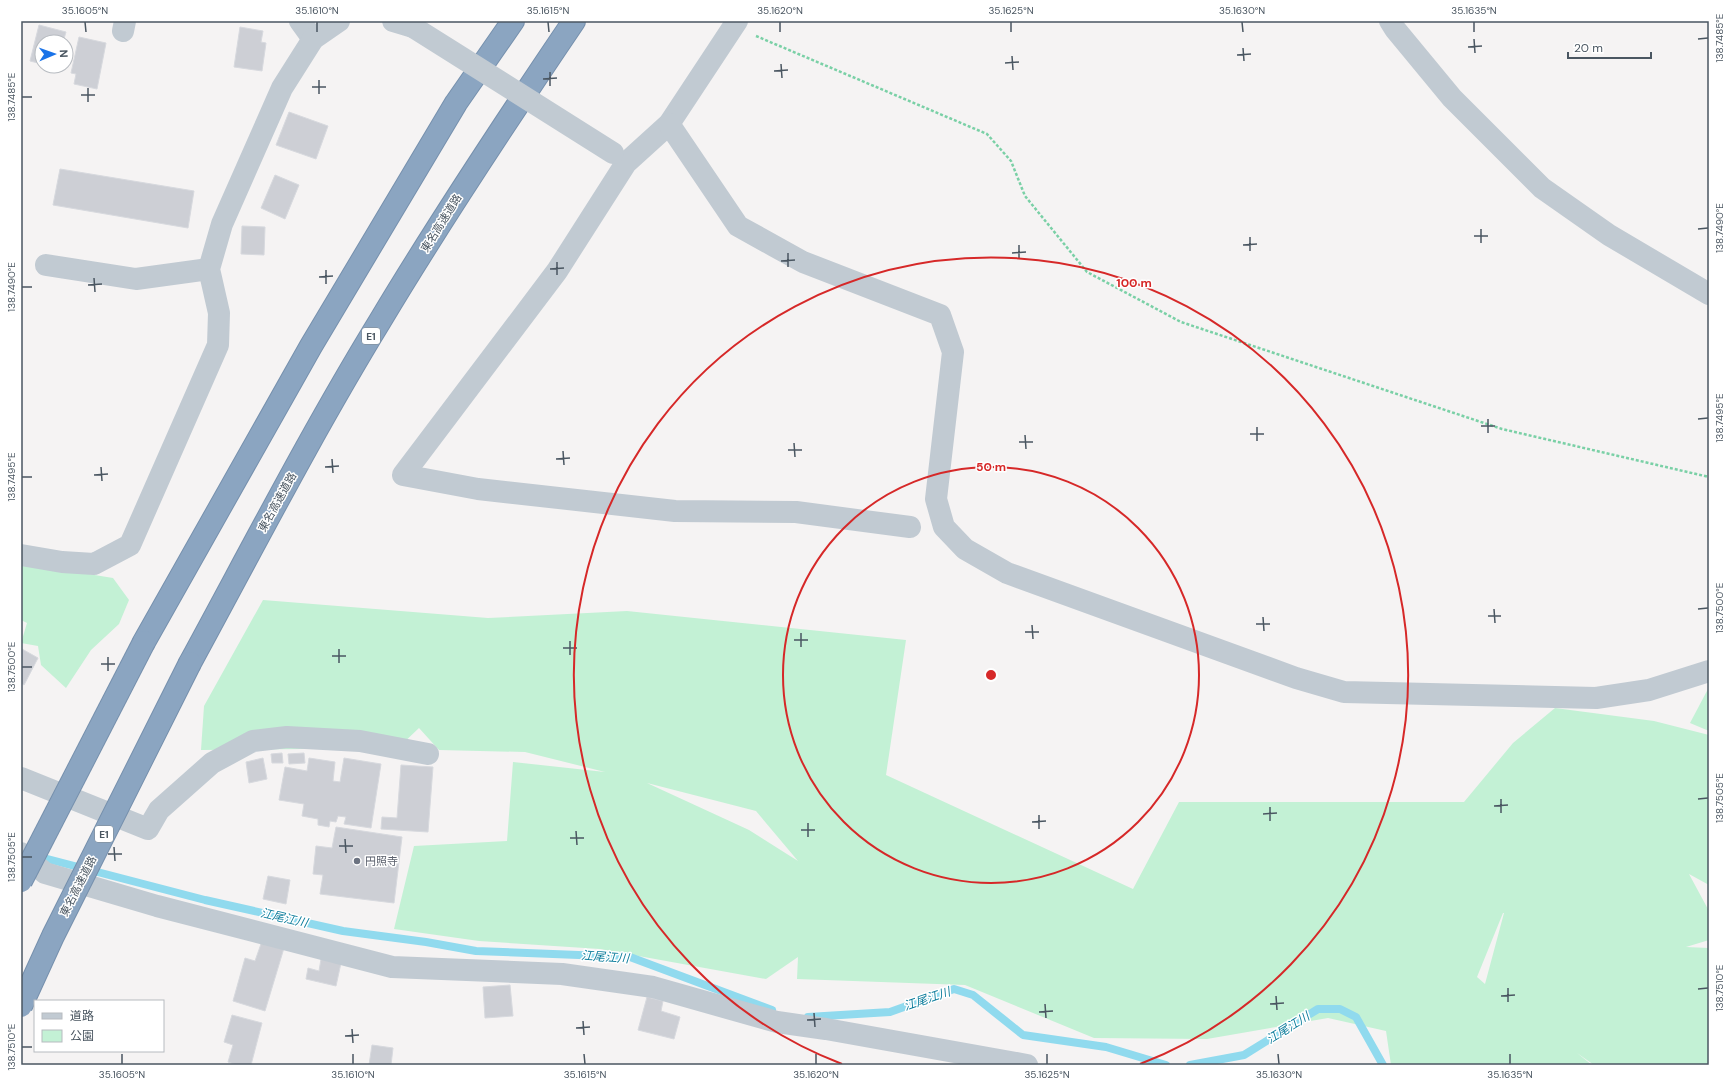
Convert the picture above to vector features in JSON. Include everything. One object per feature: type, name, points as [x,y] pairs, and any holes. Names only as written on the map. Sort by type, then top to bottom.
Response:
[{"type":"highway","points":[[21,881],[144,642],[311,346],[456,103],[513,21]]},
{"type":"highway","name":"東名高速道路","points":[[21,1006],[53,936],[190,663],[289,481],[379,322],[489,147],[574,21]]},
{"type":"street","points":[[300,21],[313,39]]},
{"type":"street","points":[[21,555],[62,562],[94,564],[130,545],[218,345],[219,313],[209,269],[222,224],[282,88],[313,39],[339,21]]},
{"type":"street","points":[[1390,21],[1452,98],[1542,188],[1609,235],[1709,294]]},
{"type":"street","points":[[403,24],[619,158]]},
{"type":"street","points":[[735,24],[669,124],[619,158],[557,271],[404,474],[478,489],[676,511],[796,512],[910,527]]},
{"type":"street","points":[[669,124],[738,226],[803,262],[940,315],[953,352],[936,499],[944,527],[965,549],[1007,573],[1296,678],[1344,692],[1596,698],[1649,690],[1709,671]]},
{"type":"street","points":[[46,265],[136,279],[209,269]]},
{"type":"street","points":[[21,778],[148,829],[159,810],[212,763],[253,741],[287,737],[360,741],[428,754]]},
{"type":"street","points":[[24,855],[45,873],[157,906],[392,967],[562,974],[653,987],[777,1022],[826,1029],[1027,1065]]},
{"type":"path","points":[[735,24],[987,134],[1011,161],[1025,196],[1087,272],[1181,322],[1502,428],[1709,477]]},
{"type":"green space","points":[[21,563],[113,578],[129,600],[119,624],[91,650],[66,688],[41,665],[38,646],[21,643],[27,623],[21,620]]},
{"type":"green space","points":[[263,600],[488,618],[627,611],[906,640],[886,775],[1133,889],[1179,802],[1464,802],[1513,743],[1555,708],[1654,721],[1709,735],[1709,885],[1689,874],[1709,911],[1709,940],[1686,947],[1709,948],[1709,1065],[1594,1065],[1577,1053],[1592,1065],[1391,1065],[1386,1031],[1328,1018],[1207,1039],[1094,1038],[965,985],[797,979],[798,957],[766,979],[600,949],[479,941],[394,929],[414,846],[507,841],[513,762],[605,772],[525,752],[439,750],[419,728],[398,748],[201,750],[204,706]],"holes":[[[647,783],[756,811],[798,861],[749,830]],[[1504,913],[1485,984],[1477,977]]]},
{"type":"green space","points":[[1709,689],[1709,731],[1690,723]]},
{"type":"building","points":[[39,25],[66,32],[65,34],[37,34]]},
{"type":"building","points":[[240,27],[263,31],[261,42],[266,43],[262,71],[234,67]]},
{"type":"building","points":[[79,37],[106,43],[97,89],[74,84],[76,74],[74,74],[74,60]]},
{"type":"building","points":[[34,45],[34,62],[30,61]]},
{"type":"building","points":[[289,112],[328,126],[316,159],[276,145]]},
{"type":"building","points":[[60,169],[194,191],[188,228],[53,205]]},
{"type":"building","points":[[275,175],[299,185],[285,219],[261,208]]},
{"type":"building","points":[[242,226],[265,227],[264,255],[241,254]]},
{"type":"building","points":[[22,649],[38,658],[24,685],[21,683]]},
{"type":"building","points":[[282,753],[283,763],[272,763],[271,754]]},
{"type":"building","points":[[304,753],[305,763],[289,764],[288,754]]},
{"type":"building","points":[[263,758],[267,779],[249,783],[246,762]]},
{"type":"building","points":[[309,758],[335,762],[333,781],[340,782],[344,758],[381,764],[371,828],[344,824],[346,817],[338,816],[336,822],[330,821],[329,827],[318,825],[318,819],[302,816],[304,804],[279,800],[285,767],[307,771]]},
{"type":"building","points":[[401,765],[433,767],[428,832],[381,829],[382,817],[397,818]]},
{"type":"building","name":"円照寺","points":[[336,827],[402,837],[394,903],[320,894],[323,875],[313,874],[316,846],[332,848]]},
{"type":"building","points":[[268,876],[290,880],[286,904],[263,899]]},
{"type":"building","points":[[262,941],[284,948],[265,1011],[233,1001],[245,958],[255,961]]},
{"type":"building","points":[[321,959],[341,963],[336,986],[306,979],[308,968],[319,971]]},
{"type":"building","points":[[510,985],[513,1016],[485,1018],[483,987]]},
{"type":"building","points":[[647,997],[663,1001],[661,1011],[680,1017],[674,1039],[638,1030]]},
{"type":"building","points":[[232,1015],[262,1023],[251,1065],[237,1065],[228,1062],[233,1045],[224,1042]]},
{"type":"building","points":[[372,1045],[393,1048],[391,1065],[369,1065]]},
{"type":"waterway","name":"江尾江川","points":[[36,856],[205,900],[343,931],[426,942],[476,951],[630,957],[772,1010]]},
{"type":"waterway","name":"江尾江川","points":[[808,1017],[890,1012],[954,989],[973,995],[1023,1035],[1106,1047],[1166,1065]]},
{"type":"waterway","name":"江尾江川","points":[[1190,1065],[1244,1055],[1318,1009],[1340,1009],[1356,1017],[1383,1065]]},
{"type":"place","name":"円照寺","points":[[357,861]]}]
